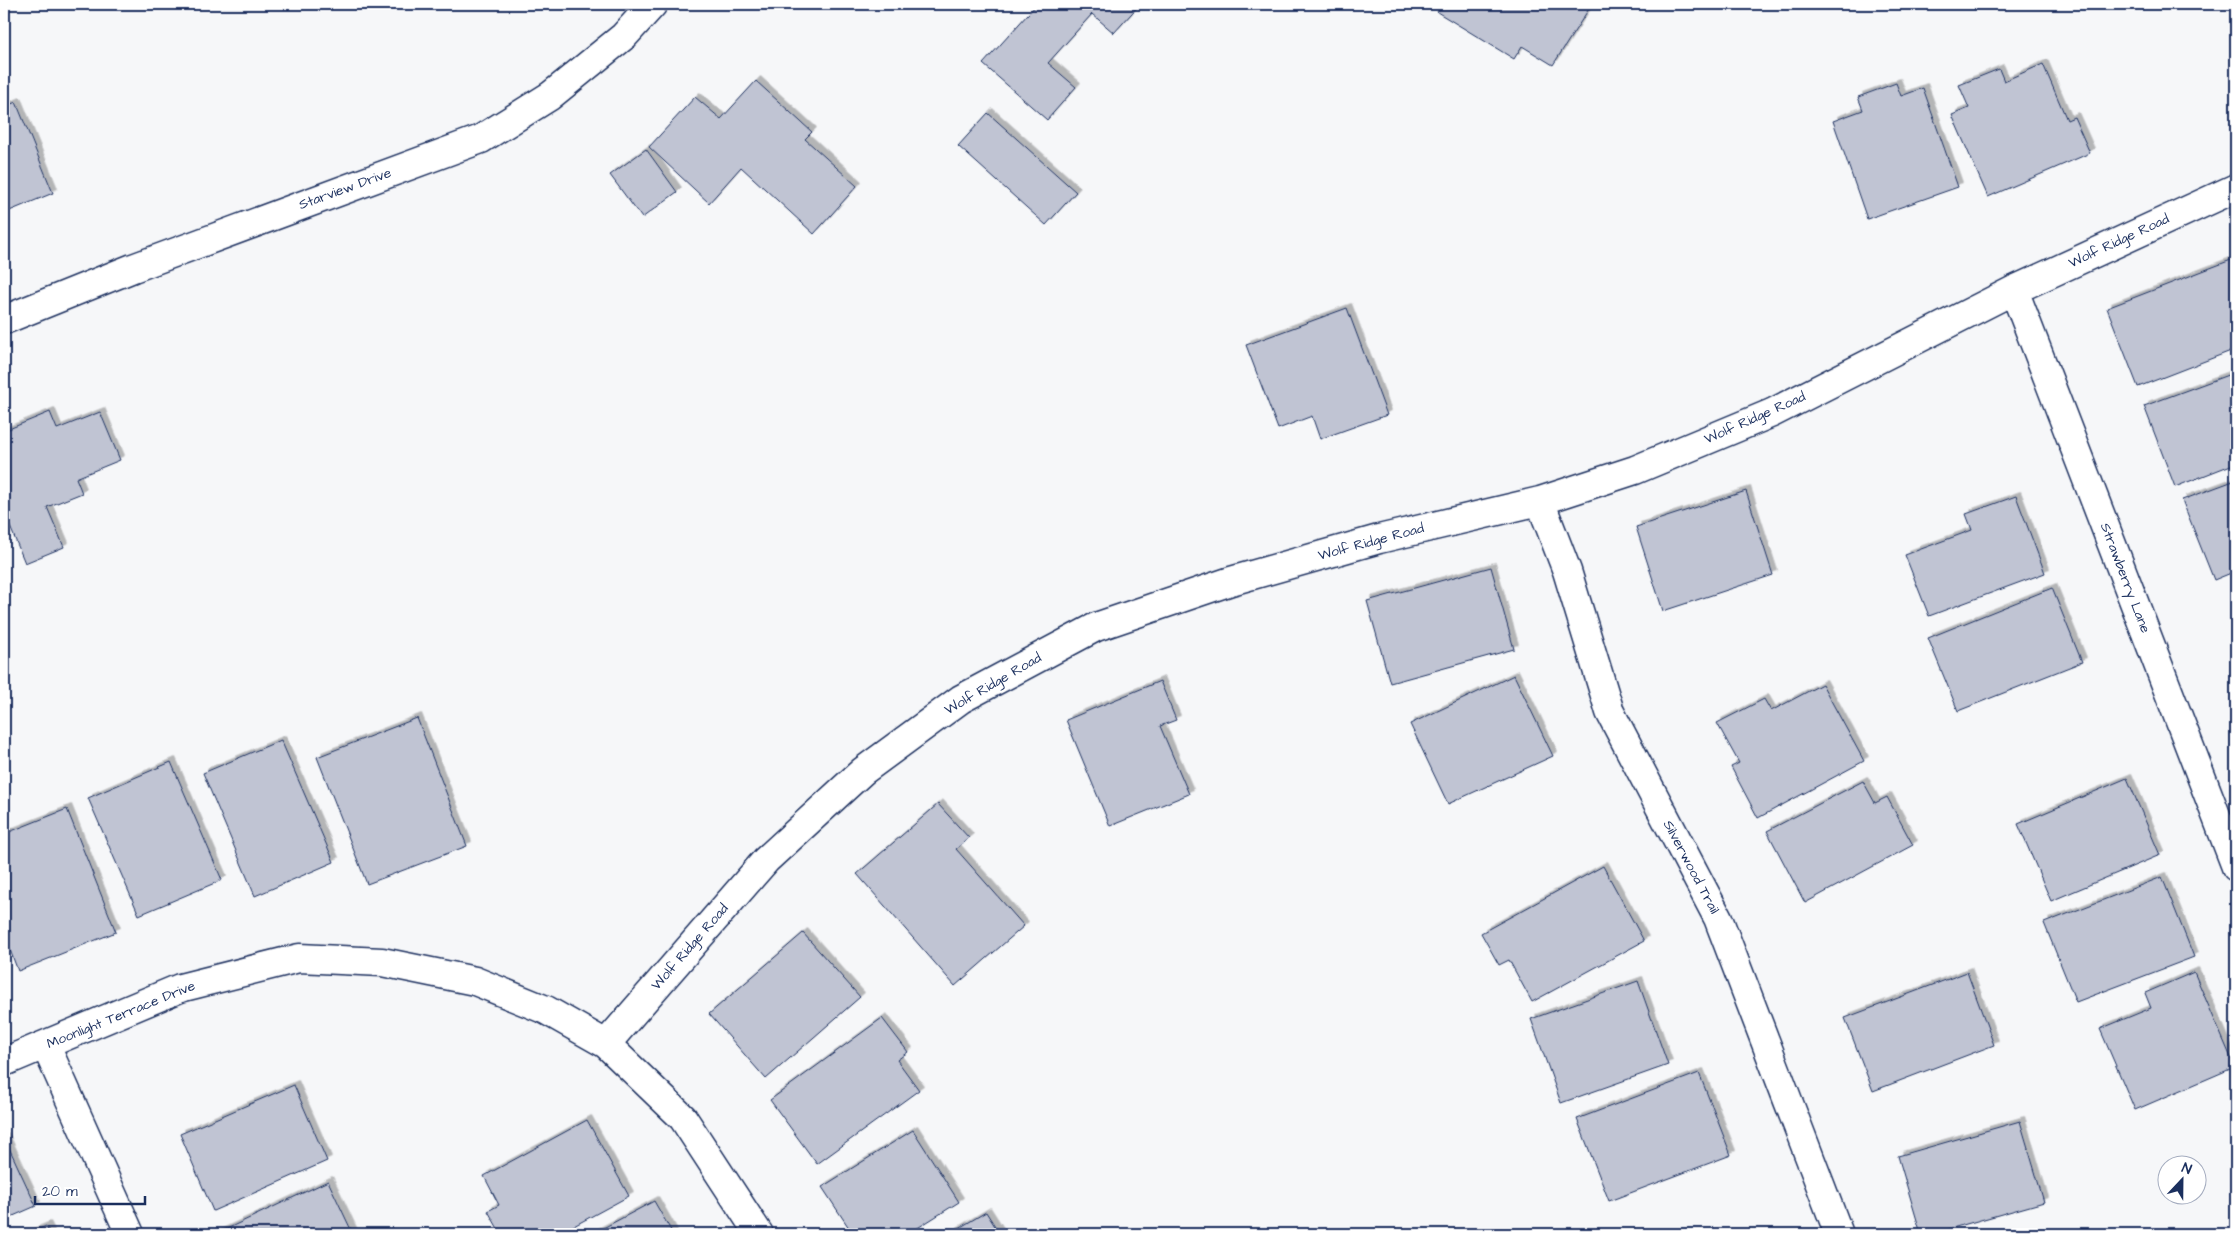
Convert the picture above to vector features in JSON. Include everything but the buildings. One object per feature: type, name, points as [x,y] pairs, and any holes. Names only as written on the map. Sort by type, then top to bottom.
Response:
[{"type":"street","name":"Starview Drive","points":[[4,320],[133,268],[480,139],[550,96],[624,36],[653,4]]},
{"type":"street","name":"Wolf Ridge Road","points":[[606,1044],[766,860],[864,771],[961,699],[1096,627],[1231,580],[1379,538],[1540,501],[1635,470],[1772,413],[2014,290],[2236,188]]},
{"type":"street","name":"Strawberry Lane","points":[[2014,290],[2236,867]]},
{"type":"street","name":"Silverwood Trail","points":[[1540,501],[1567,571],[1610,712],[1718,918],[1839,1234]]},
{"type":"street","name":"Moonlight Terrace Drive","points":[[4,1062],[46,1046],[180,988],[299,958],[382,962],[475,981],[546,1010],[606,1044],[683,1118],[759,1234]]},
{"type":"street","points":[[46,1046],[130,1234]]}]
